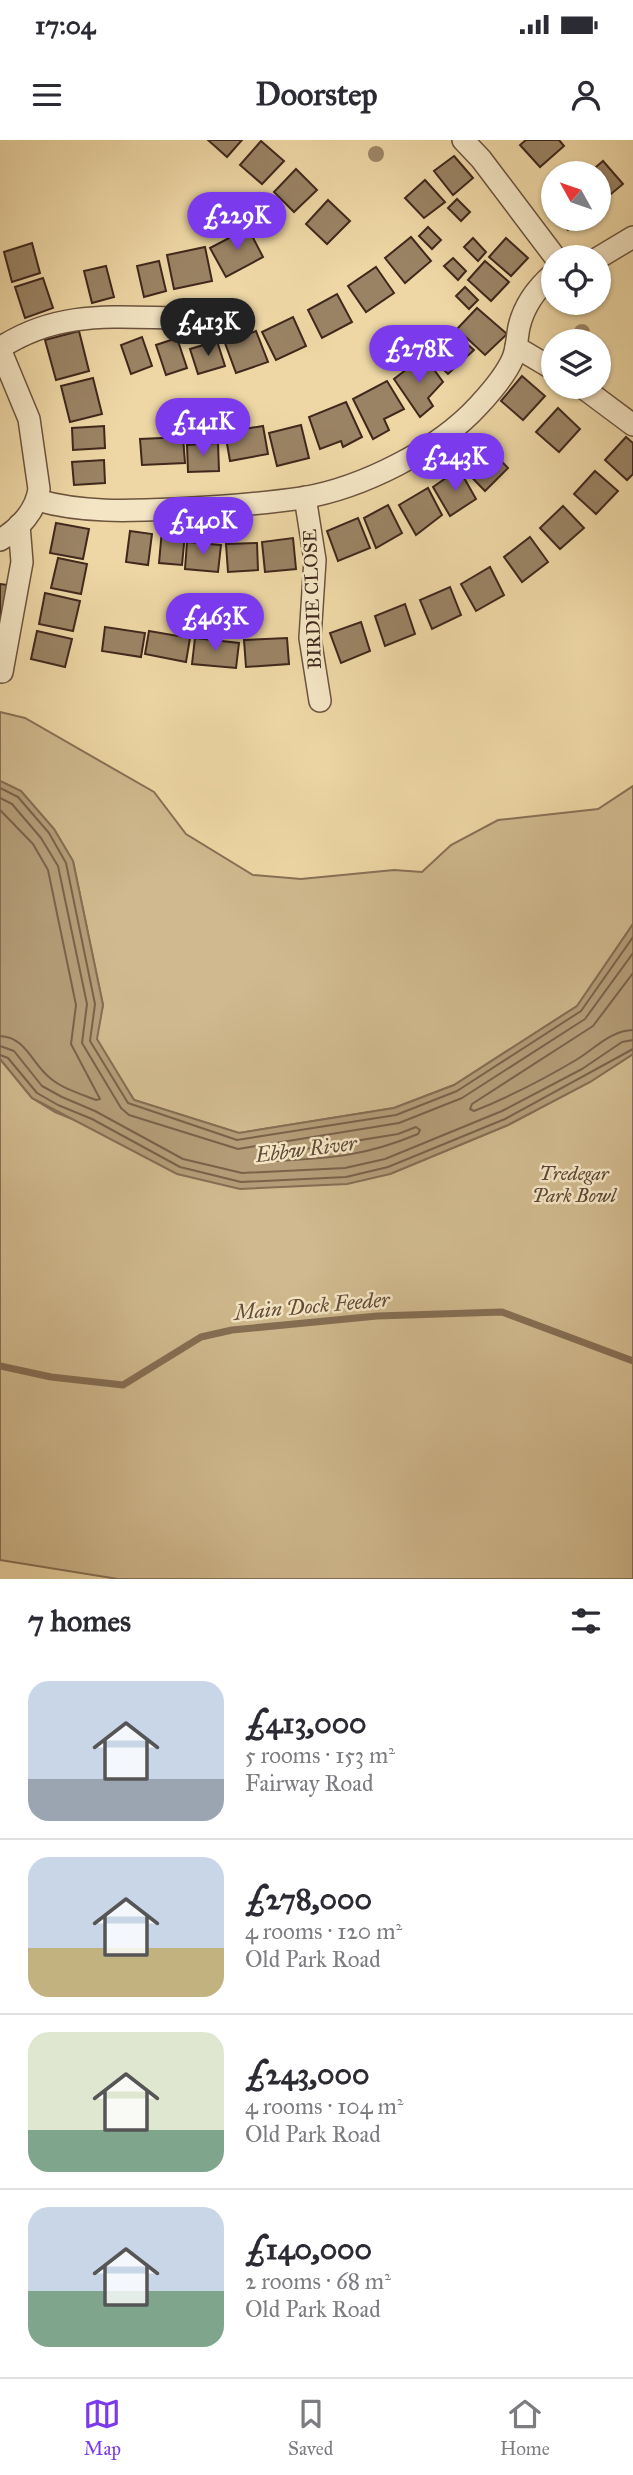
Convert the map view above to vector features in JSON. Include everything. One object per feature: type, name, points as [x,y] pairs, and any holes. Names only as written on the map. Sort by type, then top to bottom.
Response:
[{"type":"street","points":[[463,140],[481,159],[546,245]]},
{"type":"street","points":[[611,250],[633,237]]},
{"type":"street","points":[[37,500],[78,508],[140,510],[207,507],[305,498],[352,484],[421,452],[465,420],[512,360],[523,314],[541,284]]},
{"type":"street","points":[[0,540],[19,525],[37,500],[38,468],[29,419],[0,349],[24,332],[79,318],[189,318]]},
{"type":"street","points":[[516,347],[541,362]]},
{"type":"street","points":[[598,399],[633,425]]},
{"type":"street","name":"BIRDIE CLOSE","points":[[305,498],[315,560],[310,638],[320,701]]},
{"type":"street","points":[[2,673],[22,562],[19,525]]},
{"type":"green space","points":[[0,712],[25,718],[154,792],[186,834],[253,875],[301,879],[394,870],[422,872],[451,845],[498,820],[598,809],[633,786],[633,924],[577,1006],[454,1085],[394,1108],[239,1133],[134,1100],[96,1039],[103,1005],[73,861],[54,829],[21,791],[0,781]]},
{"type":"green space","name":"Tredegar Park Bowl","points":[[633,1054],[633,1579],[118,1579],[0,1560],[0,1059],[32,1098],[55,1112],[89,1126],[390,1174],[508,1125],[590,1082]]},
{"type":"water","name":"Ebbw River","points":[[0,781],[21,791],[54,829],[73,861],[103,1005],[97,1039],[134,1100],[239,1133],[394,1108],[454,1085],[577,1006],[633,924],[633,1054],[590,1082],[508,1125],[390,1174],[347,1184],[240,1189],[177,1174],[32,1098],[0,1059]]},
{"type":"building","points":[[208,140],[242,140],[227,157]]},
{"type":"building","points":[[526,140],[559,140],[564,146],[547,161],[541,161],[540,167],[520,145]]},
{"type":"building","points":[[261,141],[284,161],[262,184],[240,165]]},
{"type":"building","points":[[454,156],[473,178],[453,195],[434,171]]},
{"type":"building","points":[[296,169],[317,190],[294,212],[274,192]]},
{"type":"building","points":[[611,170],[623,184],[611,194]]},
{"type":"building","points":[[425,180],[445,202],[424,218],[405,198]]},
{"type":"building","points":[[457,199],[470,212],[461,221],[448,208]]},
{"type":"building","points":[[328,200],[350,221],[327,244],[306,224]]},
{"type":"building","points":[[428,227],[441,240],[432,249],[419,236]]},
{"type":"building","points":[[248,228],[263,257],[226,277],[210,248]]},
{"type":"building","points":[[411,237],[431,261],[405,283],[385,258]]},
{"type":"building","points":[[473,238],[486,252],[478,261],[464,247]]},
{"type":"building","points":[[506,238],[528,258],[511,276],[489,257]]},
{"type":"building","points":[[32,243],[40,273],[12,282],[4,252]]},
{"type":"building","points":[[205,247],[212,281],[174,289],[167,255]]},
{"type":"building","points":[[453,258],[466,271],[458,280],[444,266]]},
{"type":"building","points":[[159,261],[166,291],[144,297],[137,266]]},
{"type":"building","points":[[485,261],[509,282],[491,301],[468,280]]},
{"type":"building","points":[[106,266],[114,297],[92,303],[84,271]]},
{"type":"building","points":[[376,267],[394,293],[366,312],[348,286]]},
{"type":"building","points":[[43,278],[53,308],[25,318],[15,287]]},
{"type":"building","points":[[465,287],[478,300],[469,309],[456,296]]},
{"type":"building","points":[[337,294],[352,322],[322,338],[308,310]]},
{"type":"building","points":[[477,308],[507,334],[485,355],[457,329]]},
{"type":"building","points":[[293,317],[306,346],[276,360],[262,332]]},
{"type":"building","points":[[451,330],[474,350],[448,374],[428,355]]},
{"type":"building","points":[[79,331],[89,371],[56,380],[45,340]]},
{"type":"building","points":[[256,331],[268,362],[236,373],[225,343]]},
{"type":"building","points":[[142,337],[152,366],[131,374],[121,345]]},
{"type":"building","points":[[177,338],[187,368],[166,375],[156,345]]},
{"type":"building","points":[[217,341],[225,366],[198,374],[190,349]]},
{"type":"building","points":[[424,356],[443,382],[428,398],[433,406],[420,417],[394,379]]},
{"type":"building","points":[[522,376],[541,393],[542,399],[523,420],[501,401]]},
{"type":"building","points":[[93,378],[102,414],[70,422],[61,386]]},
{"type":"building","points":[[387,381],[404,409],[384,419],[389,430],[373,439],[353,399]]},
{"type":"building","points":[[346,402],[362,437],[343,447],[341,441],[320,449],[309,417]]},
{"type":"building","points":[[558,408],[580,429],[559,452],[536,432]]},
{"type":"building","points":[[301,425],[309,458],[277,466],[269,433]]},
{"type":"building","points":[[104,426],[105,448],[73,450],[72,428]]},
{"type":"building","points":[[263,426],[268,454],[230,461],[225,432]]},
{"type":"building","points":[[183,437],[185,463],[142,465],[140,439]]},
{"type":"building","points":[[626,437],[633,443],[633,474],[627,480],[605,460]]},
{"type":"building","points":[[483,442],[508,468],[485,491],[459,464]]},
{"type":"building","points":[[218,443],[219,471],[188,472],[187,445]]},
{"type":"building","points":[[104,460],[105,483],[74,485],[72,462]]},
{"type":"building","points":[[459,469],[476,499],[450,516],[433,487]]},
{"type":"building","points":[[595,471],[618,491],[596,514],[574,494]]},
{"type":"building","points":[[428,488],[442,515],[416,535],[399,505]]},
{"type":"building","points":[[388,505],[402,533],[376,548],[364,518]]},
{"type":"building","points":[[563,506],[584,528],[560,549],[540,528]]},
{"type":"building","points":[[358,518],[370,548],[338,561],[327,531]]},
{"type":"building","points":[[56,523],[89,529],[83,559],[50,553]]},
{"type":"building","points":[[162,530],[185,533],[182,565],[159,563]]},
{"type":"building","points":[[130,531],[152,534],[148,565],[126,562]]},
{"type":"building","points":[[530,537],[548,562],[522,582],[504,557]]},
{"type":"building","points":[[293,538],[296,569],[265,572],[262,542]]},
{"type":"building","points":[[187,542],[221,545],[218,572],[185,569]]},
{"type":"building","points":[[257,543],[258,570],[228,572],[226,544]]},
{"type":"building","points":[[58,558],[87,564],[81,594],[51,588]]},
{"type":"building","points":[[490,567],[504,595],[476,611],[461,584]]},
{"type":"building","points":[[0,584],[8,585],[1,618],[0,618]]},
{"type":"building","points":[[450,587],[461,615],[432,629],[420,600]]},
{"type":"building","points":[[45,593],[80,601],[73,631],[39,624]]},
{"type":"building","points":[[405,604],[415,634],[385,646],[375,616]]},
{"type":"building","points":[[361,622],[370,651],[341,663],[330,633]]},
{"type":"building","points":[[105,627],[145,633],[141,657],[102,651]]},
{"type":"building","points":[[37,631],[72,639],[65,667],[31,659]]},
{"type":"building","points":[[149,631],[190,638],[186,662],[145,654]]},
{"type":"building","points":[[195,638],[239,643],[236,668],[192,664]]},
{"type":"building","points":[[287,638],[289,664],[246,667],[244,640]]},
{"type":"waterway","name":"Main Dock Feeder","points":[[0,1366],[51,1377],[123,1385],[201,1337],[232,1330],[377,1316],[502,1312],[633,1361]]}]
